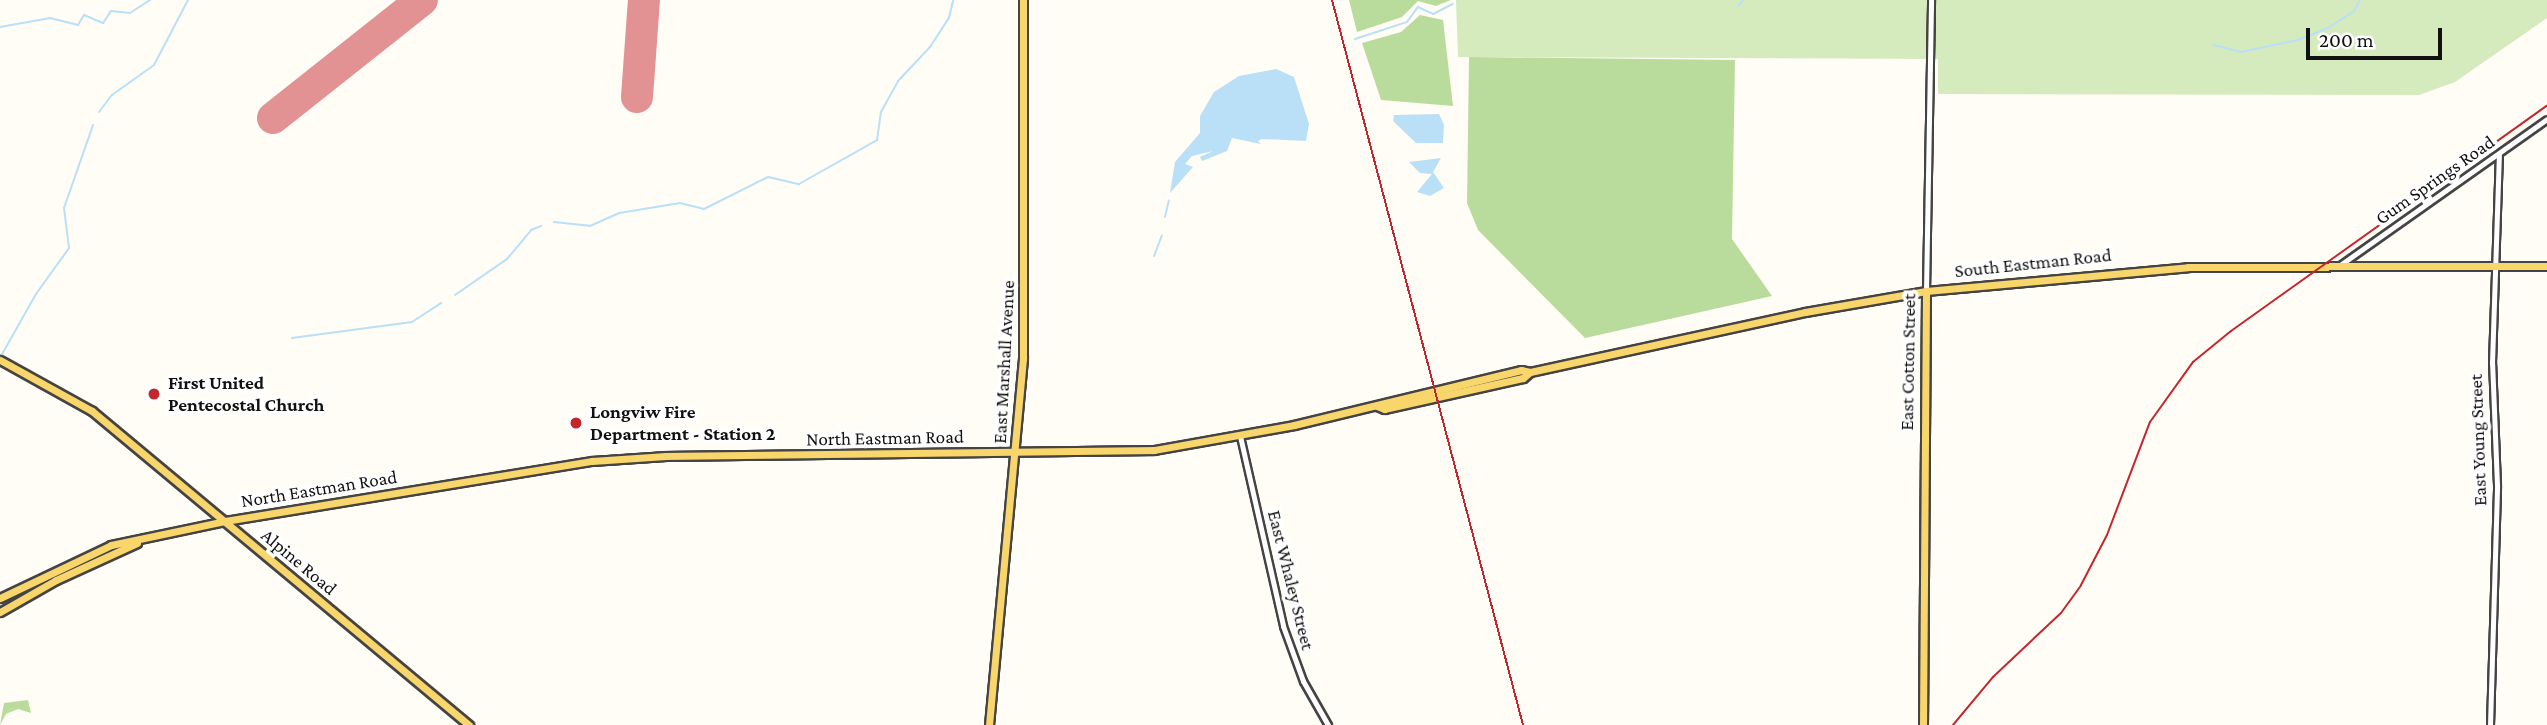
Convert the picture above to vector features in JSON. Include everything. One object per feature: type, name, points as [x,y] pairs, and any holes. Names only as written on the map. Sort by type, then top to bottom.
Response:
[{"type":"main road","name":"East Marshall Avenue","points":[[989,725],[1025,322],[1023,0]]},
{"type":"main road","name":"South Eastman Road","points":[[1436,393],[1523,378],[1530,372],[1805,312],[1926,291],[2123,270],[2340,265],[2547,266]]},
{"type":"main road","name":"East Cotton Street","points":[[1923,725],[1926,291]]},
{"type":"main road","name":"Alpine Road","points":[[0,360],[86,407],[469,725]]},
{"type":"main road","name":"North Eastman Road","points":[[0,597],[102,549],[225,521],[620,458],[1146,451],[1240,436],[1377,406],[1384,409],[1436,393]]},
{"type":"main road","name":"North Eastman Road","points":[[0,612],[56,580],[143,540]]},
{"type":"street","name":"East Cotton Street","points":[[1926,291],[1931,0]]},
{"type":"street","name":"Gum Springs Road","points":[[2340,265],[2547,120]]},
{"type":"street","name":"East Young Street","points":[[2490,725],[2497,506],[2492,373],[2499,154]]},
{"type":"street","name":"East Whaley Street","points":[[1240,436],[1283,626],[1303,681],[1328,725]]},
{"type":"green space","points":[[1349,0],[1451,0],[1436,6],[1418,1],[1402,17],[1357,32]]},
{"type":"green space","points":[[1456,0],[2547,0],[2547,18],[2455,82],[2419,95],[1938,94],[1938,59],[1458,57]]},
{"type":"green space","points":[[1420,15],[1443,20],[1453,106],[1381,100],[1362,43],[1401,32]]},
{"type":"green space","points":[[1469,57],[1735,60],[1732,239],[1772,296],[1585,338],[1478,230],[1467,203]]},
{"type":"green space","points":[[28,700],[31,713],[18,709],[6,714],[0,725],[4,703]]},
{"type":"water","points":[[1276,69],[1294,77],[1309,124],[1306,141],[1262,139],[1258,141],[1261,144],[1232,138],[1227,151],[1202,161],[1200,157],[1213,151],[1192,156],[1185,164],[1193,167],[1170,193],[1175,162],[1200,133],[1200,116],[1214,92],[1239,76]]},
{"type":"water","points":[[1439,114],[1444,125],[1443,143],[1416,143],[1393,121],[1394,115]]},
{"type":"water","points":[[1441,158],[1433,172],[1444,188],[1430,196],[1417,192],[1432,174],[1420,173],[1409,162]]},
{"type":"waterway","points":[[0,27],[50,18],[78,25],[84,15],[103,23],[111,11],[130,13],[150,0]]},
{"type":"waterway","points":[[99,112],[112,95],[154,65],[188,0]]},
{"type":"waterway","points":[[554,222],[590,226],[619,213],[680,203],[704,209],[768,177],[799,184],[877,140],[881,112],[898,81],[930,47],[949,18],[953,0]]},
{"type":"waterway","points":[[1738,6],[1743,0]]},
{"type":"waterway","points":[[2213,45],[2241,52],[2298,40],[2328,28],[2354,11],[2360,0]]},
{"type":"waterway","points":[[1355,39],[1407,22],[1418,7],[1433,14],[1453,4]]},
{"type":"waterway","points":[[1,356],[36,294],[69,248],[64,208],[93,125]]},
{"type":"waterway","points":[[1165,217],[1169,200]]},
{"type":"waterway","points":[[455,295],[507,259],[531,230],[541,226]]},
{"type":"waterway","points":[[1154,256],[1162,235]]},
{"type":"waterway","points":[[292,338],[412,322],[441,303]]},
{"type":"runway","points":[[273,118],[422,0]]},
{"type":"runway","points":[[637,97],[644,0]]},
{"type":"railway","points":[[1332,0],[1523,725]]},
{"type":"railway","points":[[1953,725],[1993,677],[2061,613],[2081,585],[2107,535],[2150,422],[2193,362],[2231,331],[2547,106]]},
{"type":"place","name":"First United Pentecostal Church","points":[[154,394]]},
{"type":"place","name":"Longviw Fire Department - Station 2","points":[[576,423]]}]
